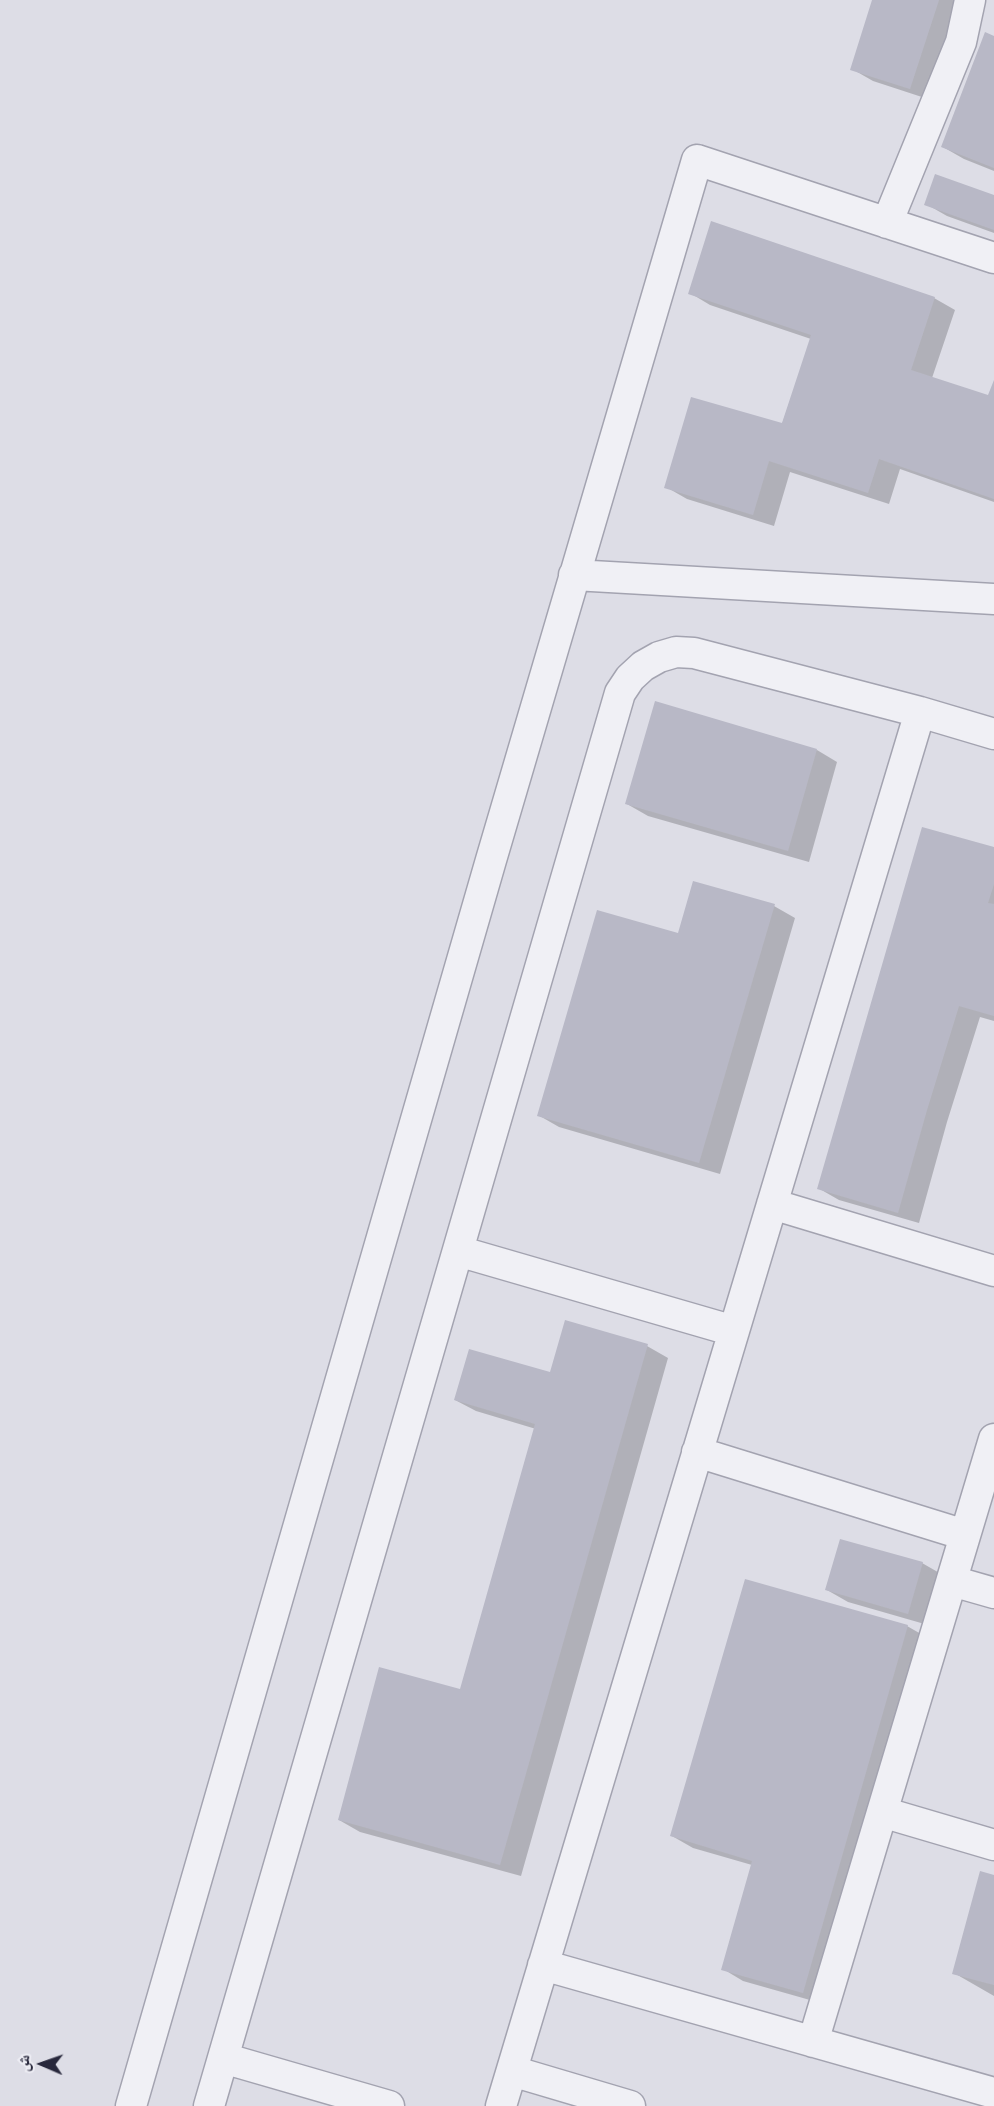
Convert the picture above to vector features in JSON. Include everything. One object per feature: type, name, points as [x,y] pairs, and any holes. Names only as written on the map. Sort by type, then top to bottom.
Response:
[{"type":"street","points":[[887,223],[961,42],[970,0]]},
{"type":"street","points":[[131,2106],[574,575],[697,160],[994,258]]},
{"type":"street","points":[[574,575],[994,599]]},
{"type":"street","points":[[209,2106],[620,693],[630,678],[643,666],[658,657],[676,652],[694,653],[920,712],[994,734]]},
{"type":"street","points":[[501,2106],[920,712]]},
{"type":"street","points":[[772,1204],[994,1271]]},
{"type":"street","points":[[458,1251],[734,1330]]},
{"type":"street","points":[[813,2042],[994,1439]]},
{"type":"street","points":[[697,1452],[965,1535]]},
{"type":"street","points":[[952,1581],[994,1593]]},
{"type":"street","points":[[882,1812],[994,1845]]},
{"type":"street","points":[[543,1965],[994,2093]]},
{"type":"street","points":[[223,2058],[389,2106]]},
{"type":"street","points":[[512,2071],[630,2106]]},
{"type":"building","points":[[872,0],[939,0],[910,89],[850,70]]},
{"type":"building","points":[[985,32],[994,36],[994,168],[941,147]]},
{"type":"building","points":[[935,174],[994,195],[994,230],[924,205]]},
{"type":"building","points":[[711,221],[935,297],[911,370],[988,395],[994,380],[994,499],[879,459],[868,493],[769,461],[753,515],[664,488],[691,397],[782,423],[811,335],[688,294]]},
{"type":"building","points":[[655,701],[817,749],[788,851],[625,804]]},
{"type":"building","points":[[922,827],[994,847],[994,884],[988,903],[994,904],[994,1016],[959,1006],[898,1213],[817,1189]]},
{"type":"building","points":[[693,881],[775,904],[699,1163],[537,1116],[597,910],[678,933]]},
{"type":"building","points":[[565,1320],[648,1344],[500,1865],[338,1820],[379,1667],[460,1689],[535,1424],[454,1400],[469,1349],[550,1372]]},
{"type":"building","points":[[840,1539],[923,1562],[908,1614],[825,1590]]},
{"type":"building","points":[[745,1579],[908,1625],[803,1993],[721,1970],[752,1861],[670,1836]]},
{"type":"building","points":[[980,1871],[994,1875],[994,1985],[952,1974]]}]
